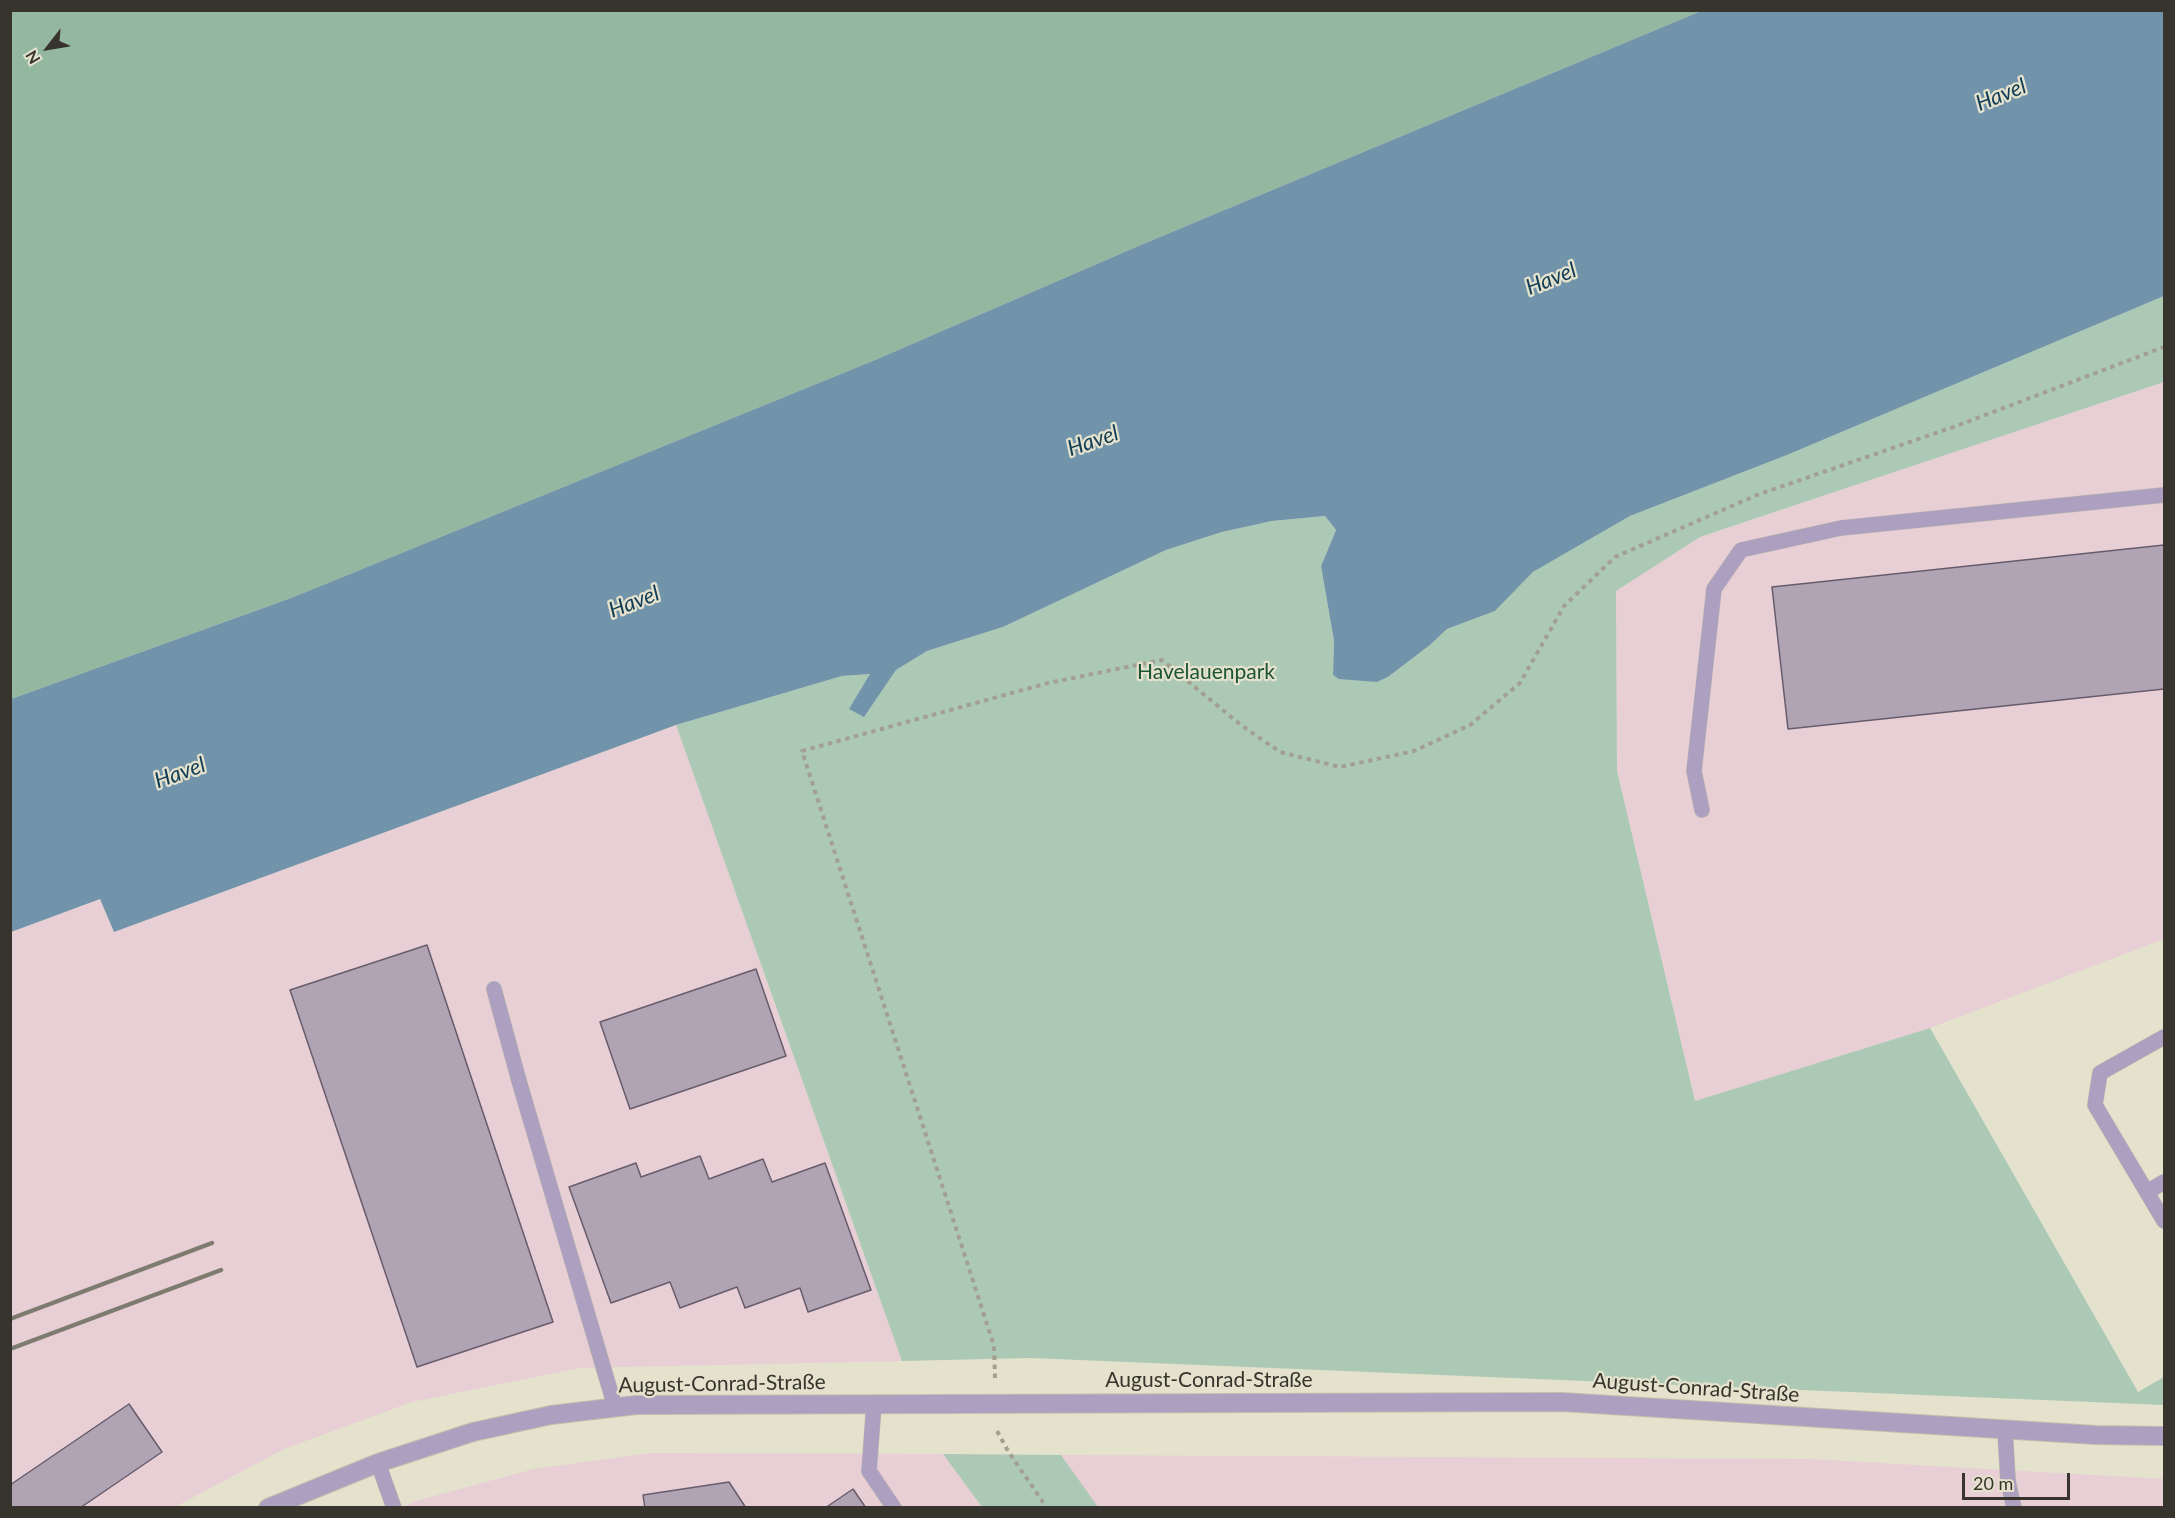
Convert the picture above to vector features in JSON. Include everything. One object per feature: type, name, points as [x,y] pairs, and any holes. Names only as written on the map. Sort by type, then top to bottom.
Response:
[{"type":"street","name":"August-Conrad-Straße","points":[[268,1508],[378,1463],[473,1432],[550,1415],[636,1405],[1562,1402],[2096,1435],[2164,1436]]},
{"type":"lane","points":[[1702,810],[1694,771],[1714,589],[1741,550],[1841,528],[2164,495]]},
{"type":"lane","points":[[494,989],[615,1407]]},
{"type":"lane","points":[[2164,1037],[2100,1073],[2096,1105],[2164,1221]]},
{"type":"lane","points":[[2147,1192],[2164,1182]]},
{"type":"lane","points":[[874,1404],[869,1471],[894,1508]]},
{"type":"lane","points":[[2005,1429],[2008,1481],[2014,1508]]},
{"type":"lane","points":[[378,1463],[394,1508]]},
{"type":"path","points":[[1047,1508],[997,1433],[994,1346],[802,751],[1048,683],[1162,660],[1241,724],[1280,752],[1340,767],[1413,751],[1470,725],[1520,683],[1564,606],[1615,557],[1757,495],[1959,424],[2164,347]]},
{"type":"shaded area","points":[[2164,382],[2164,939],[1930,1028],[1695,1101],[1617,771],[1616,591],[1700,537]]},
{"type":"shaded area","points":[[676,725],[902,1361],[580,1368],[412,1402],[284,1449],[175,1507],[11,1508],[11,932],[100,899],[114,932]]},
{"type":"shaded area","points":[[651,1453],[943,1454],[982,1507],[400,1508],[416,1501],[534,1469]]},
{"type":"shaded area","points":[[1061,1455],[1809,1459],[2164,1479],[2164,1507],[1098,1508]]},
{"type":"green space","points":[[11,11],[1701,11],[1143,244],[875,360],[291,598],[11,699]]},
{"type":"green space","name":"Havelauenpark","points":[[2164,296],[2164,382],[1700,537],[1616,591],[1617,771],[1695,1101],[1930,1028],[2138,1392],[2164,1377],[2164,1405],[1031,1358],[902,1361],[676,725],[842,676],[870,674],[864,716],[896,670],[927,651],[1003,627],[1166,550],[1222,532],[1272,521],[1325,516],[1336,530],[1321,566],[1334,641],[1333,675],[1377,682],[1388,677],[1447,629],[1495,611],[1533,572],[1630,516],[1787,455]]},
{"type":"green space","points":[[943,1454],[1061,1455],[1098,1507],[982,1507]]},
{"type":"water","name":"Havel","points":[[1701,11],[2164,11],[2164,296],[1787,455],[1630,516],[1533,572],[1495,611],[1447,629],[1388,677],[1377,682],[1339,679],[1333,675],[1334,641],[1321,566],[1336,530],[1325,516],[1272,521],[1222,532],[1166,550],[1003,627],[927,651],[896,670],[864,717],[849,709],[870,674],[842,676],[676,725],[114,932],[100,899],[11,932],[11,699],[291,598],[875,360],[1143,244]]},
{"type":"building","points":[[2164,545],[2164,689],[1788,729],[1772,587]]},
{"type":"building","points":[[427,945],[553,1322],[417,1367],[290,990]]},
{"type":"building","points":[[756,969],[786,1056],[630,1109],[600,1022]]},
{"type":"building","points":[[700,1156],[709,1179],[763,1159],[772,1182],[825,1163],[871,1290],[808,1312],[800,1288],[745,1308],[737,1287],[680,1308],[670,1282],[611,1303],[569,1187],[636,1163],[641,1177]]},
{"type":"building","points":[[129,1404],[162,1452],[80,1508],[10,1508],[10,1485]]},
{"type":"building","points":[[729,1482],[746,1508],[645,1508],[643,1495]]},
{"type":"building","points":[[853,1489],[866,1508],[825,1508]]},
{"type":"railway","points":[[10,1319],[212,1243]]},
{"type":"railway","points":[[10,1349],[221,1270]]}]
